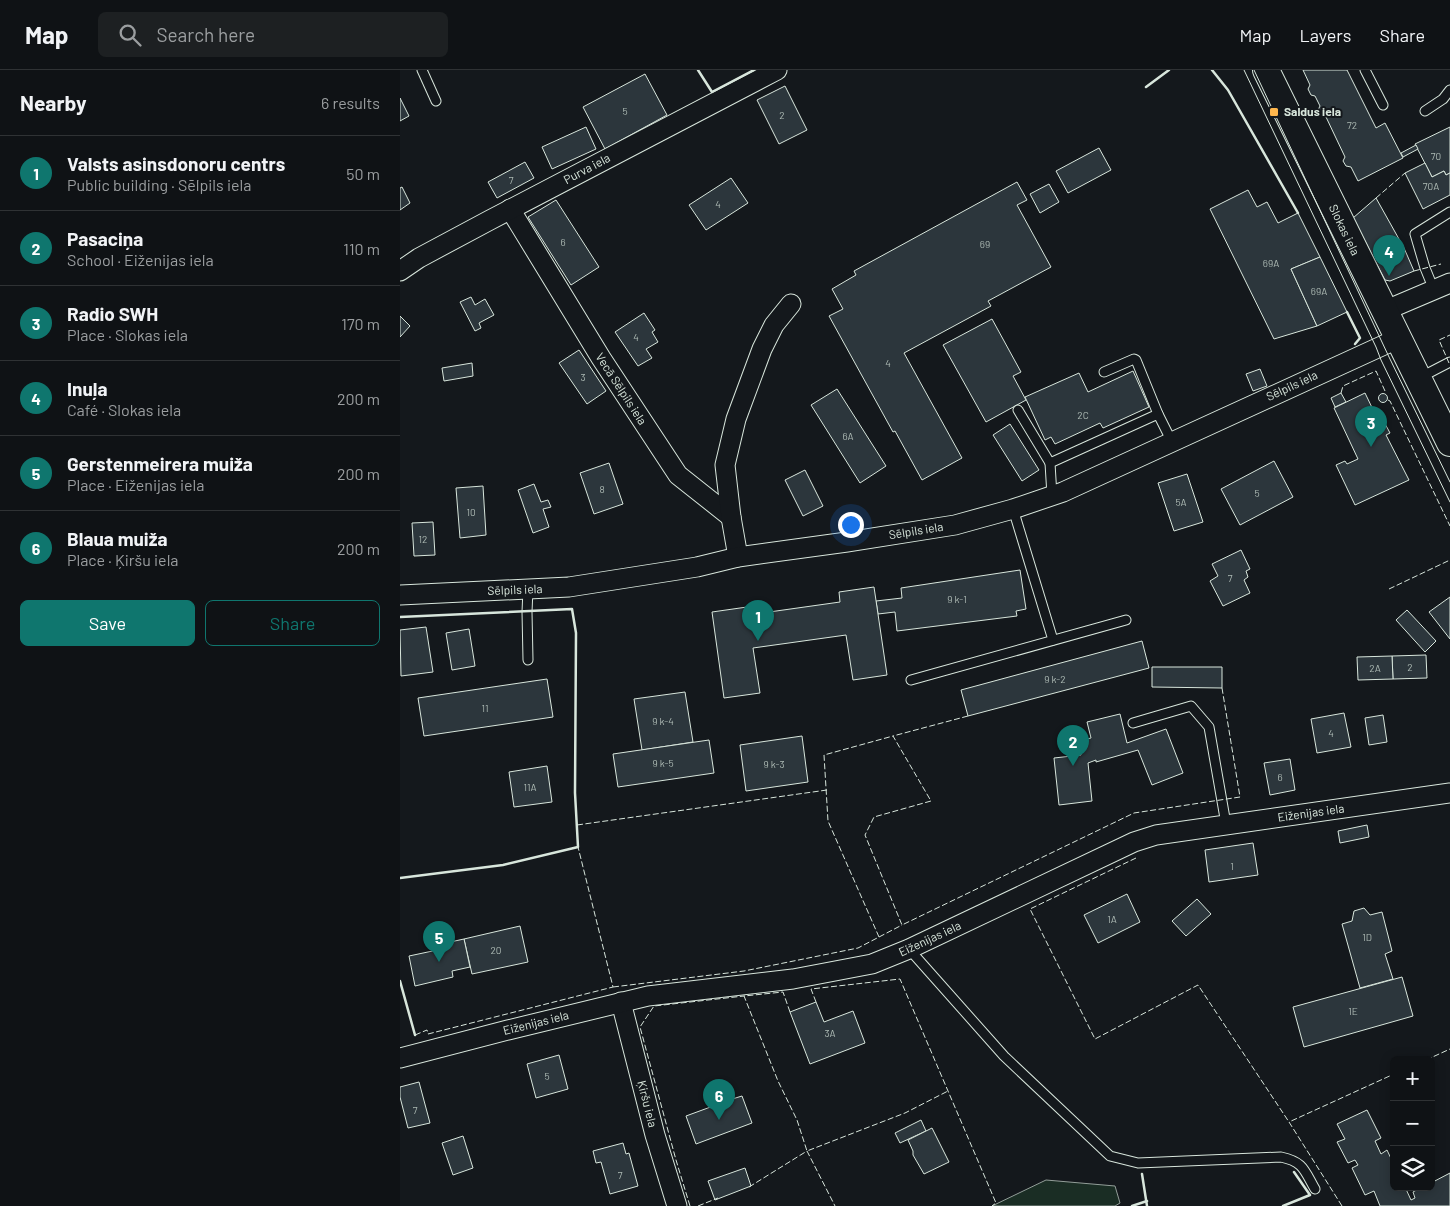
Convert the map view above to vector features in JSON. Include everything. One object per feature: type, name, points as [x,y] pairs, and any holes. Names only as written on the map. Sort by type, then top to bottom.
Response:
[{"type":"street","name":"Purva iela","points":[[400,271],[419,258],[510,209],[776,70]]},
{"type":"street","name":"Slokas iela","points":[[1266,70],[1397,339],[1450,443]]},
{"type":"street","name":"Vecā Sēlpils iela","points":[[510,209],[601,358],[678,475],[731,517]]},
{"type":"street","points":[[1384,311],[1442,286]]},
{"type":"street","points":[[738,557],[725,465],[736,419],[762,349],[774,325],[792,304]]},
{"type":"street","name":"Sēlpils iela","points":[[400,594],[569,587],[697,567],[738,557],[955,525],[1052,496],[1397,339]]},
{"type":"street","name":"Eiženijas iela","points":[[400,1058],[648,996],[793,979],[872,964],[909,949],[1144,838],[1226,824],[1450,793]]},
{"type":"street","name":"Ķiršu iela","points":[[621,1002],[655,1135],[677,1206]]},
{"type":"lane","points":[[422,70],[436,101]]},
{"type":"lane","points":[[1365,70],[1383,105]]},
{"type":"lane","points":[[1425,112],[1443,99],[1450,90]]},
{"type":"lane","points":[[1442,286],[1425,268],[1415,234],[1450,212]]},
{"type":"lane","points":[[1104,372],[1134,359],[1136,360],[1158,414],[1172,442]]},
{"type":"lane","points":[[1418,379],[1450,362]]},
{"type":"lane","points":[[1018,410],[1050,463],[1052,496]]},
{"type":"lane","points":[[1050,463],[1158,414]]},
{"type":"lane","points":[[1013,509],[1053,640]]},
{"type":"lane","points":[[528,589],[526,612],[528,660]]},
{"type":"lane","points":[[911,680],[1126,620]]},
{"type":"lane","points":[[1133,723],[1192,706],[1209,727],[1226,824]]},
{"type":"lane","points":[[909,949],[1004,1056],[1110,1156],[1138,1163],[1281,1157],[1300,1163],[1315,1189]]},
{"type":"green space","points":[[1046,1180],[1115,1186],[1120,1203],[1115,1206],[992,1206]]},
{"type":"building","points":[[1303,70],[1347,70],[1376,128],[1385,123],[1403,158],[1358,181],[1351,167],[1346,166],[1343,161],[1345,157],[1326,117],[1321,116],[1318,110],[1320,106],[1315,96],[1311,95],[1308,89],[1310,85]]},
{"type":"building","points":[[645,74],[667,115],[605,149],[583,107]]},
{"type":"building","points":[[785,86],[807,130],[779,144],[757,100]]},
{"type":"building","points":[[400,98],[409,116],[400,121]]},
{"type":"building","points":[[586,127],[596,149],[552,169],[542,147]]},
{"type":"building","points":[[1450,127],[1450,173],[1446,175],[1444,171],[1432,177],[1415,144]]},
{"type":"building","points":[[1416,145],[1418,149],[1403,157],[1401,153]]},
{"type":"building","points":[[1099,148],[1111,170],[1068,193],[1056,171]]},
{"type":"building","points":[[525,162],[534,178],[497,198],[488,182]]},
{"type":"building","points":[[1425,163],[1432,177],[1444,171],[1446,175],[1450,173],[1450,195],[1423,209],[1405,173]]},
{"type":"building","points":[[731,178],[748,203],[706,230],[689,205]]},
{"type":"building","points":[[1017,182],[1027,200],[1017,205],[1051,267],[988,301],[991,306],[904,353],[962,458],[922,480],[895,431],[893,432],[829,316],[843,309],[832,289],[856,275],[854,271]]},
{"type":"building","points":[[1049,184],[1059,202],[1040,213],[1030,194]]},
{"type":"building","points":[[402,187],[410,203],[400,210],[400,188]]},
{"type":"building","points":[[1248,190],[1257,207],[1267,202],[1278,223],[1298,213],[1320,257],[1291,269],[1317,326],[1274,339],[1210,209]]},
{"type":"building","points":[[1376,198],[1404,248],[1414,271],[1390,281],[1385,280],[1353,218]]},
{"type":"building","points":[[556,200],[599,267],[571,285],[528,217]]},
{"type":"building","points":[[1320,257],[1347,312],[1317,326],[1291,269]]},
{"type":"building","points":[[471,297],[475,305],[485,299],[494,315],[479,323],[481,328],[475,331],[460,302]]},
{"type":"building","points":[[644,313],[655,330],[652,332],[658,342],[646,349],[652,358],[638,366],[615,332]]},
{"type":"building","points":[[400,316],[410,326],[400,337]]},
{"type":"building","points":[[992,319],[1021,372],[1013,376],[1026,400],[986,422],[943,345]]},
{"type":"building","points":[[579,350],[606,391],[587,404],[559,363]]},
{"type":"building","points":[[472,363],[473,376],[444,381],[442,368]]},
{"type":"building","points":[[1260,369],[1267,386],[1253,391],[1246,374]]},
{"type":"building","points":[[1133,371],[1149,407],[1103,428],[1100,423],[1055,444],[1051,437],[1045,440],[1025,397],[1079,373],[1088,392]]},
{"type":"building","points":[[837,389],[886,466],[860,483],[811,405]]},
{"type":"building","points":[[1341,393],[1346,402],[1335,407],[1331,398]]},
{"type":"building","points":[[1365,393],[1378,420],[1382,418],[1390,433],[1386,435],[1409,480],[1355,505],[1336,465],[1345,461],[1347,464],[1358,459],[1334,408]]},
{"type":"building","points":[[1383,393],[1388,398],[1383,403],[1378,398]]},
{"type":"building","points":[[1010,424],[1039,470],[1022,481],[993,435]]},
{"type":"building","points":[[1274,461],[1293,497],[1240,525],[1221,489]]},
{"type":"building","points":[[609,463],[623,504],[594,514],[580,473]]},
{"type":"building","points":[[805,470],[823,506],[803,516],[785,480]]},
{"type":"building","points":[[1187,474],[1203,522],[1174,531],[1158,483]]},
{"type":"building","points":[[534,484],[541,502],[548,500],[551,507],[543,509],[549,527],[533,533],[518,490]]},
{"type":"building","points":[[483,486],[486,535],[460,538],[456,488]]},
{"type":"building","points":[[433,522],[435,555],[414,556],[412,523]]},
{"type":"building","points":[[1241,550],[1250,569],[1246,571],[1248,577],[1244,580],[1250,593],[1223,606],[1210,581],[1218,576],[1212,564]]},
{"type":"building","points":[[1020,570],[1026,609],[1016,611],[1017,616],[897,631],[895,612],[878,614],[876,601],[902,598],[901,588]]},
{"type":"building","points":[[874,587],[887,675],[853,680],[846,635],[753,648],[760,693],[724,698],[712,612],[747,607],[748,615],[840,602],[839,592]]},
{"type":"building","points":[[1450,597],[1450,639],[1429,612]]},
{"type":"building","points":[[1407,610],[1436,641],[1425,652],[1396,620]]},
{"type":"building","points":[[426,627],[433,672],[401,676],[400,630]]},
{"type":"building","points":[[469,629],[475,666],[452,670],[446,633]]},
{"type":"building","points":[[1142,641],[1149,668],[968,716],[961,690]]},
{"type":"building","points":[[1426,655],[1427,678],[1393,679],[1392,656]]},
{"type":"building","points":[[1392,656],[1393,679],[1358,680],[1357,657]]},
{"type":"building","points":[[1152,667],[1222,667],[1222,688],[1152,687]]},
{"type":"building","points":[[547,679],[553,717],[424,736],[418,698]]},
{"type":"building","points":[[685,692],[693,742],[642,750],[634,699]]},
{"type":"building","points":[[1344,713],[1351,747],[1317,753],[1311,719]]},
{"type":"building","points":[[1120,714],[1127,743],[1166,729],[1183,773],[1152,785],[1138,750],[1096,762],[1096,760],[1088,763],[1092,801],[1059,805],[1054,758],[1081,755],[1079,741],[1091,738],[1087,722]]},
{"type":"building","points":[[1383,715],[1387,742],[1369,745],[1365,718]]},
{"type":"building","points":[[802,736],[808,782],[746,791],[740,745]]},
{"type":"building","points":[[709,740],[714,773],[618,787],[613,754]]},
{"type":"building","points":[[1290,759],[1295,790],[1270,795],[1264,763]]},
{"type":"building","points":[[547,766],[552,802],[514,807],[509,772]]},
{"type":"building","points":[[1367,825],[1369,837],[1340,843],[1338,831]]},
{"type":"building","points":[[1253,843],[1258,875],[1209,882],[1205,850]]},
{"type":"building","points":[[1127,894],[1140,922],[1098,943],[1084,915]]},
{"type":"building","points":[[1197,899],[1211,914],[1186,936],[1172,921]]},
{"type":"building","points":[[1364,908],[1370,915],[1382,912],[1392,951],[1385,954],[1393,979],[1360,988],[1342,924],[1352,921],[1354,911]]},
{"type":"building","points":[[520,926],[528,962],[472,974],[464,939]]},
{"type":"building","points":[[464,939],[470,967],[452,971],[453,977],[415,986],[409,956],[442,949],[441,944]]},
{"type":"building","points":[[1402,977],[1413,1016],[1304,1047],[1293,1007]]},
{"type":"building","points":[[816,1002],[824,1022],[853,1011],[865,1043],[810,1064],[790,1012]]},
{"type":"building","points":[[559,1055],[568,1089],[536,1098],[527,1064]]},
{"type":"building","points":[[419,1082],[430,1123],[408,1128],[400,1097],[400,1087]]},
{"type":"building","points":[[726,1092],[729,1100],[742,1096],[752,1123],[696,1144],[686,1116],[716,1105],[713,1097]]},
{"type":"building","points":[[1367,1110],[1381,1138],[1375,1141],[1381,1154],[1387,1150],[1390,1156],[1390,1191],[1407,1191],[1411,1200],[1415,1198],[1413,1192],[1415,1191],[1435,1191],[1435,1181],[1450,1173],[1450,1206],[1380,1206],[1374,1191],[1365,1195],[1352,1168],[1358,1165],[1355,1160],[1348,1163],[1337,1142],[1345,1139],[1337,1124]]},
{"type":"building","points":[[921,1120],[926,1131],[900,1143],[895,1133]]},
{"type":"building","points":[[932,1128],[949,1162],[924,1174],[913,1155],[908,1140]]},
{"type":"building","points":[[463,1136],[473,1168],[453,1175],[442,1143]]},
{"type":"building","points":[[623,1143],[626,1154],[629,1153],[638,1186],[610,1194],[601,1162],[596,1163],[593,1151]]},
{"type":"building","points":[[745,1168],[751,1186],[715,1200],[708,1181]]},
{"type":"tram line","points":[[1244,70],[1450,502]]},
{"type":"tram line","points":[[1254,70],[1450,482]]},
{"type":"fence","points":[[1376,198],[1405,173]]},
{"type":"fence","points":[[1414,271],[1441,264]]},
{"type":"fence","points":[[1449,363],[1439,340],[1450,335]]},
{"type":"fence","points":[[1341,393],[1343,386],[1376,371],[1385,391],[1384,393]]},
{"type":"fence","points":[[1388,400],[1450,526]]},
{"type":"fence","points":[[1389,589],[1450,560]]},
{"type":"fence","points":[[968,716],[893,736],[931,801],[874,817],[865,835],[902,925],[1134,813],[1240,797],[1222,688]]},
{"type":"fence","points":[[879,937],[828,821],[824,755],[893,736]]},
{"type":"fence","points":[[577,825],[827,790]]},
{"type":"fence","points":[[415,1035],[427,1030],[428,1034],[613,987],[578,847]]},
{"type":"fence","points":[[1136,858],[1030,909],[1095,1039],[1198,985],[1289,1122]]},
{"type":"fence","points":[[613,987],[744,971],[858,948],[902,925]]},
{"type":"fence","points":[[816,1002],[811,989],[900,979],[996,1203],[992,1206]]},
{"type":"fence","points":[[790,1012],[783,992],[744,996],[778,1081],[797,1120],[807,1151],[905,1113],[948,1091]]},
{"type":"fence","points":[[690,1206],[640,1027],[654,1006],[744,996]]},
{"type":"fence","points":[[1435,1056],[1450,1049]]},
{"type":"fence","points":[[1342,1206],[1289,1122],[1390,1076]]},
{"type":"fence","points":[[749,1187],[807,1151],[835,1206]]},
{"type":"fence","points":[[698,1206],[718,1198]]},
{"type":"wall","points":[[698,70],[712,92],[754,70]]},
{"type":"wall","points":[[1146,87],[1169,70]]},
{"type":"wall","points":[[1212,70],[1228,90],[1298,213]]},
{"type":"wall","points":[[1347,312],[1360,338],[1355,344]]},
{"type":"wall","points":[[400,617],[572,609],[576,633],[575,793],[578,847],[503,865],[400,878]]},
{"type":"wall","points":[[400,981],[415,1035]]},
{"type":"wall","points":[[1283,1206],[1310,1195],[1294,1172]]},
{"type":"wall","points":[[1142,1174],[1147,1206]]},
{"type":"wall","points":[[1132,1206],[1147,1201]]},
{"type":"place","name":"Saldus iela","points":[[1274,112]]},
{"type":"place","name":"Inuļa","points":[[1389,276]]},
{"type":"place","name":"Radio SWH","points":[[1371,447]]},
{"type":"place","name":"Valsts asinsdonoru centrs","points":[[758,641]]},
{"type":"place","name":"Pasaciņa","points":[[1073,766]]},
{"type":"place","name":"Gerstenmeirera muiža","points":[[439,962]]},
{"type":"place","name":"Blaua muiža","points":[[719,1120]]}]
